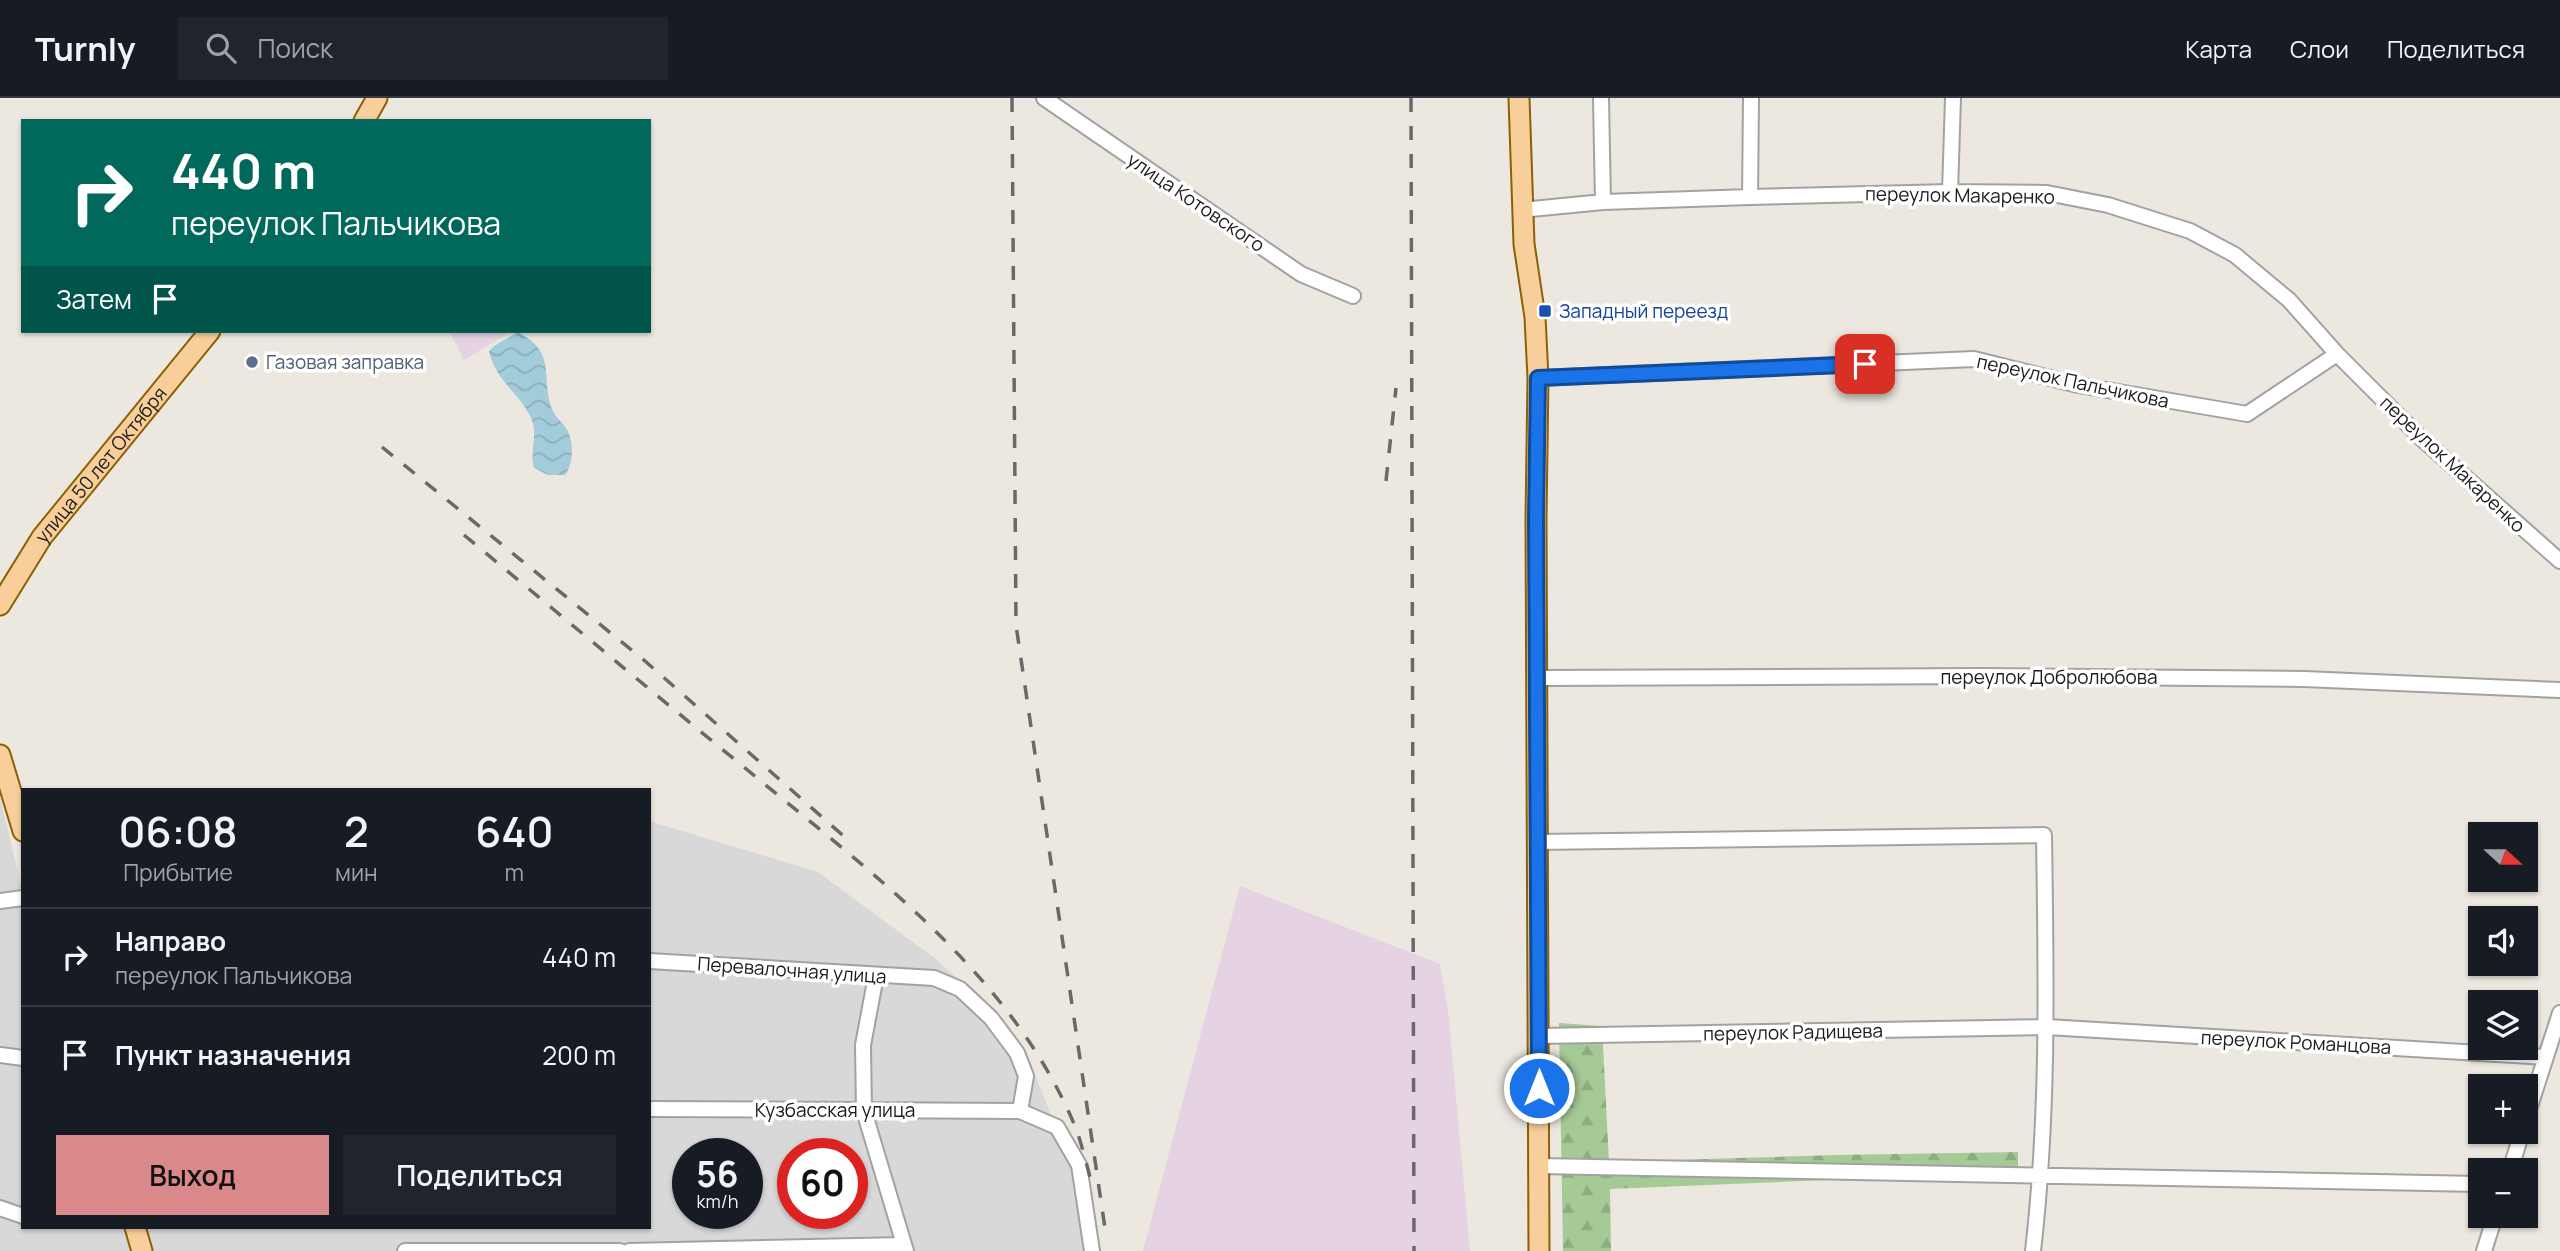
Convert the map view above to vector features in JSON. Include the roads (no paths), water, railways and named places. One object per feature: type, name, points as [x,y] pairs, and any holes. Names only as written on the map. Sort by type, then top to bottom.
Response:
[{"type":"main road","points":[[365,119],[377,98]]},
{"type":"main road","points":[[1519,98],[1525,260],[1535,317],[1538,378],[1539,1251]]},
{"type":"main road","name":"улица 50 лет Октября","points":[[0,605],[42,537],[208,333]]},
{"type":"main road","points":[[0,755],[21,824]]},
{"type":"main road","points":[[136,1229],[142,1251]]},
{"type":"street","name":"улица Котовского","points":[[1044,98],[1301,274],[1353,296]]},
{"type":"street","points":[[1601,98],[1603,202]]},
{"type":"street","points":[[1751,98],[1751,197]]},
{"type":"street","points":[[1950,192],[1953,98]]},
{"type":"street","name":"переулок Макаренко","points":[[1522,210],[1603,202],[1751,197],[1950,192],[2048,193],[2108,205],[2190,231],[2235,255],[2289,300],[2337,354],[2421,438],[2560,561]]},
{"type":"street","name":"переулок Пальчикова","points":[[1538,378],[1974,359],[2078,385],[2247,414],[2337,354]]},
{"type":"street","name":"переулок Добролюбова","points":[[1537,678],[2262,678],[2560,690]]},
{"type":"street","points":[[1538,842],[2044,835],[2047,1027],[2041,1177],[2033,1251]]},
{"type":"street","points":[[0,901],[21,898]]},
{"type":"street","name":"Перевалочная улица","points":[[651,961],[934,978],[960,989],[991,1018],[1017,1054],[1026,1076],[1020,1111]]},
{"type":"street","points":[[629,1251],[905,1248],[863,1111],[863,1045],[876,976]]},
{"type":"street","points":[[2538,1082],[2560,1013]]},
{"type":"street","name":"переулок Радищева","points":[[1538,1036],[2047,1027]]},
{"type":"street","name":"переулок Романцова","points":[[2047,1027],[2546,1057]]},
{"type":"street","points":[[0,1055],[21,1058]]},
{"type":"street","name":"Кузбасская улица","points":[[651,1109],[1020,1111]]},
{"type":"street","points":[[1020,1111],[1057,1127],[1079,1165],[1092,1251]]},
{"type":"street","points":[[1539,1166],[2468,1185]]},
{"type":"street","points":[[0,1208],[21,1215]]},
{"type":"street","points":[[2484,1251],[2492,1228]]},
{"type":"street","points":[[405,1251],[620,1251]]},
{"type":"water","points":[[520,333],[539,349],[546,367],[553,411],[569,433],[572,445],[565,475],[548,475],[534,468],[533,424],[526,409],[492,362],[489,351]]},
{"type":"railway","points":[[1012,98],[1016,625],[1106,1235]]},
{"type":"railway","points":[[1411,98],[1414,1251]]},
{"type":"railway","points":[[1386,481],[1396,388]]},
{"type":"railway","points":[[382,447],[645,661],[847,839]]},
{"type":"railway","points":[[464,535],[841,847],[934,930],[977,975],[1016,1023],[1050,1075],[1077,1131],[1090,1177]]},
{"type":"place","name":"Западный переезд","points":[[1545,311]]},
{"type":"place","name":"Газовая заправка","points":[[252,362]]}]
